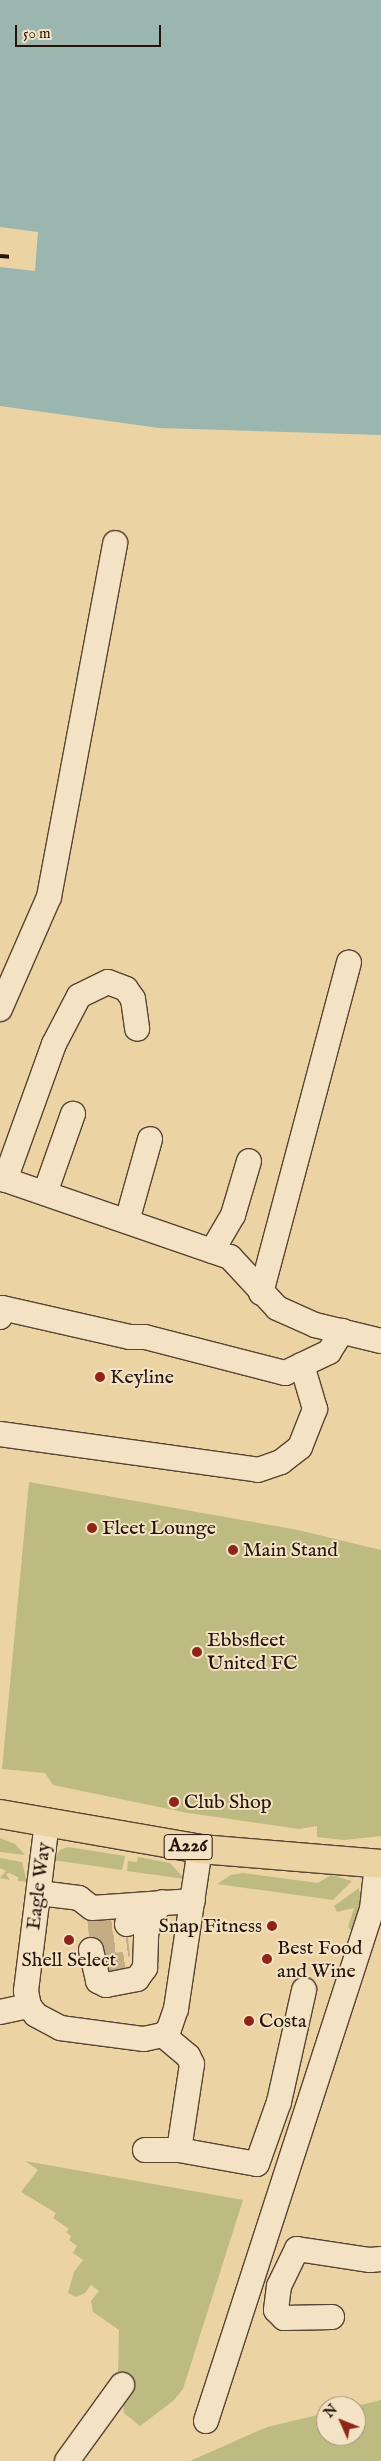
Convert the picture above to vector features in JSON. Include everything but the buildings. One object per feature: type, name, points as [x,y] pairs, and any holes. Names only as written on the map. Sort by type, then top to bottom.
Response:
[{"type":"main road","name":"A226","points":[[0,1814],[200,1849],[380,1864]]},
{"type":"street","points":[[0,1009],[49,897],[115,543]]},
{"type":"street","points":[[261,1293],[349,962]]},
{"type":"street","points":[[137,1028],[135,1006],[126,989],[108,982],[79,996],[54,1044],[3,1179],[230,1257],[261,1293],[277,1308],[315,1325],[381,1341]]},
{"type":"street","points":[[45,1193],[73,1114]]},
{"type":"street","points":[[127,1221],[150,1139]]},
{"type":"street","points":[[212,1251],[233,1215],[249,1161]]},
{"type":"street","points":[[0,1317],[2,1308],[130,1338],[145,1337],[285,1373],[329,1352],[342,1331]]},
{"type":"street","points":[[0,1434],[258,1470],[281,1462],[300,1447],[314,1409],[302,1365]]},
{"type":"street","name":"Eagle Way","points":[[30,2006],[27,1976],[47,1822]]},
{"type":"street","points":[[163,2035],[176,2009],[200,1849]]},
{"type":"street","points":[[206,2421],[372,1909],[380,1864]]},
{"type":"street","points":[[39,1892],[83,1909],[87,1893],[133,1891],[142,1934],[145,1968],[138,1979],[106,1985],[98,1982],[95,1962]]},
{"type":"street","points":[[142,1934],[193,1901]]},
{"type":"street","points":[[144,2150],[179,2150],[257,2164],[279,2102],[304,1990]]},
{"type":"street","points":[[0,2012],[30,2006],[36,2015],[60,2028],[144,2039],[163,2035]]},
{"type":"street","points":[[163,2035],[188,2056],[192,2064],[179,2150]]},
{"type":"street","points":[[332,2318],[284,2318],[276,2310],[278,2286],[297,2249],[370,2260],[381,2259]]},
{"type":"street","points":[[67,2461],[122,2385]]},
{"type":"shaded area","name":"Ebbsfleet United FC","points":[[29,1482],[298,1530],[381,1550],[381,1836],[344,1840],[317,1837],[317,1826],[299,1829],[188,1813],[53,1785],[45,1773],[2,1769]]},
{"type":"shaded area","points":[[0,1838],[15,1844],[25,1855],[0,1852]]},
{"type":"shaded area","points":[[68,1847],[125,1856],[122,1870],[53,1860],[60,1850]]},
{"type":"shaded area","points":[[138,1857],[170,1863],[185,1879],[127,1871],[128,1861],[137,1862]]},
{"type":"shaded area","points":[[0,1858],[22,1862],[27,1882],[18,1881],[18,1877],[9,1873],[6,1874],[10,1880],[0,1878],[6,1871],[0,1868]]},
{"type":"shaded area","points":[[243,1873],[318,1883],[331,1875],[352,1881],[333,1900],[217,1884],[231,1875]]},
{"type":"shaded area","points":[[359,1888],[361,1903],[353,1932],[348,1927],[354,1908],[337,1912],[334,1906]]},
{"type":"shaded area","points":[[25,2161],[243,2200],[183,2389],[173,2401],[140,2426],[124,2413],[123,2403],[134,2387],[118,2374],[119,2330],[93,2312],[91,2301],[99,2291],[91,2285],[85,2293],[76,2297],[68,2293],[74,2272],[83,2260],[73,2253],[77,2246],[69,2240],[71,2236],[66,2232],[69,2229],[53,2218],[56,2213],[21,2192],[38,2170]]},
{"type":"shaded area","points":[[381,2400],[381,2460],[378,2461],[190,2461],[267,2427],[316,2415],[316,2446],[366,2446],[366,2404]]},
{"type":"water","points":[[0,0],[381,0],[381,435],[159,428],[0,406]]},
{"type":"pier","points":[[0,227],[38,232],[35,271],[0,267]]},
{"type":"tunnel","points":[[88,1928],[127,1924]]},
{"type":"tunnel","points":[[91,1949],[129,1944]]},
{"type":"tunnel","points":[[101,1967],[131,1963]]},
{"type":"railway","points":[[0,256],[13,257]]},
{"type":"place","name":"Keyline","points":[[100,1377]]},
{"type":"place","name":"Fleet Lounge","points":[[92,1528]]},
{"type":"place","name":"Main Stand","points":[[233,1550]]},
{"type":"place","name":"Ebbsfleet United FC","points":[[197,1652]]},
{"type":"place","name":"Club Shop","points":[[174,1802]]},
{"type":"place","name":"Snap Fitness","points":[[272,1926]]},
{"type":"place","name":"Shell Select","points":[[69,1940]]},
{"type":"place","name":"Best Food and Wine","points":[[267,1959]]},
{"type":"place","name":"Costa","points":[[249,2021]]}]
